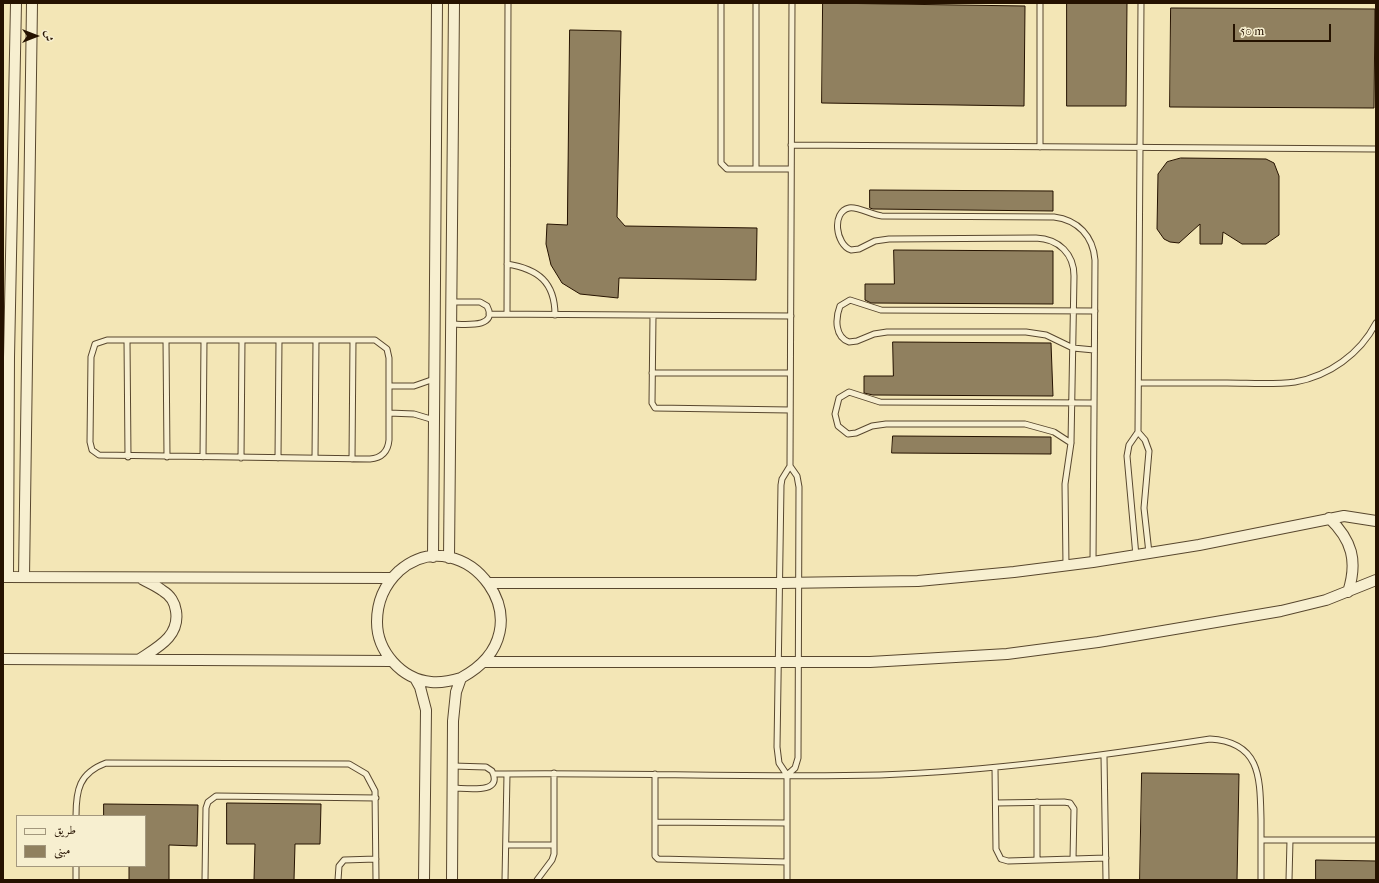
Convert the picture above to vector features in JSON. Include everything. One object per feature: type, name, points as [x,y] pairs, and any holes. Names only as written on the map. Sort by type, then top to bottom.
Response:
[{"type":"street","points":[[16,3],[6,357],[6,577],[392,578]]},
{"type":"street","points":[[24,577],[32,3]]},
{"type":"street","points":[[433,557],[437,3]]},
{"type":"street","points":[[449,558],[454,3]]},
{"type":"street","points":[[489,583],[798,583],[918,581],[1066,566],[1136,556],[1329,518],[1355,517],[1376,521]]},
{"type":"street","points":[[1329,518],[1346,538],[1351,551],[1353,577],[1348,592]]},
{"type":"street","points":[[433,557],[449,558],[464,563],[478,571],[489,583],[498,602],[501,623],[496,644],[485,662],[474,671],[461,678],[446,682],[430,682],[415,678],[402,671],[392,661],[382,646],[378,634],[377,611],[382,594],[392,578],[403,568],[417,561],[433,557]]},
{"type":"street","points":[[140,578],[164,591],[171,598],[177,617],[175,627],[170,636],[140,659]]},
{"type":"street","points":[[485,662],[798,662],[908,660],[1007,654],[1189,628],[1303,606],[1348,592],[1376,580]]},
{"type":"street","points":[[3,659],[392,661]]},
{"type":"street","points":[[415,678],[420,687],[426,710],[424,880]]},
{"type":"street","points":[[452,880],[454,702],[461,678]]},
{"type":"lane","points":[[507,314],[508,3]]},
{"type":"lane","points":[[721,3],[721,163],[727,169],[791,170]]},
{"type":"lane","points":[[756,3],[756,169]]},
{"type":"lane","points":[[787,880],[787,775],[781,767],[777,757],[781,583],[781,485],[782,479],[790,466],[792,3]]},
{"type":"lane","points":[[1040,3],[1040,147]]},
{"type":"lane","points":[[1136,556],[1127,456],[1129,445],[1138,432],[1141,3]]},
{"type":"lane","points":[[791,145],[1376,149]]},
{"type":"lane","points":[[1066,566],[1065,484],[1071,443],[1074,269],[1072,261],[1064,248],[1051,240],[1036,238],[889,239],[875,241],[851,250],[843,246],[839,237],[838,224],[841,214],[846,209],[854,208],[868,214],[882,216],[1054,217],[1070,220],[1083,230],[1092,244],[1094,252],[1093,562]]},
{"type":"lane","points":[[507,264],[531,270],[543,279],[554,298],[555,315]]},
{"type":"lane","points":[[1094,350],[1073,348],[1056,338],[1026,332],[887,332],[874,334],[857,341],[849,342],[840,335],[837,322],[840,306],[850,300],[881,310],[1095,310]]},
{"type":"lane","points":[[451,324],[480,324],[486,321],[489,314],[487,306],[480,302],[452,302]]},
{"type":"lane","points":[[489,314],[791,316]]},
{"type":"lane","points":[[653,316],[652,403],[655,408],[790,410]]},
{"type":"lane","points":[[1139,383],[1281,383],[1309,378],[1322,374],[1346,359],[1366,339],[1376,323]]},
{"type":"lane","points":[[103,340],[166,340],[375,340],[387,349],[389,358],[388,445],[384,454],[375,458],[352,459],[99,455],[92,450],[90,442],[90,357],[92,348],[103,340]]},
{"type":"lane","points":[[127,340],[128,456]]},
{"type":"lane","points":[[166,340],[167,457]]},
{"type":"lane","points":[[203,457],[204,340]]},
{"type":"lane","points":[[241,458],[242,340]]},
{"type":"lane","points":[[278,458],[279,340]]},
{"type":"lane","points":[[315,458],[316,340]]},
{"type":"lane","points":[[352,459],[353,340]]},
{"type":"lane","points":[[652,373],[790,373]]},
{"type":"lane","points":[[389,386],[414,386],[434,379]]},
{"type":"lane","points":[[1071,443],[1054,432],[1025,424],[886,424],[872,426],[856,433],[848,434],[838,426],[835,414],[839,398],[849,392],[880,402],[1094,403]]},
{"type":"lane","points":[[389,413],[414,414],[434,420]]},
{"type":"lane","points":[[1138,432],[1145,440],[1149,451],[1144,508],[1149,553]]},
{"type":"lane","points":[[787,775],[795,768],[798,758],[799,487],[797,476],[790,466]]},
{"type":"lane","points":[[453,766],[486,767],[494,774],[880,775],[995,768],[1104,756],[1210,739],[1221,740],[1238,746],[1251,758],[1259,776],[1261,880]]},
{"type":"lane","points":[[1104,756],[1106,880]]},
{"type":"lane","points":[[76,815],[78,790],[85,776],[98,766],[113,761],[343,762],[356,766],[366,774],[374,785],[376,798],[376,880]]},
{"type":"lane","points":[[995,768],[996,849],[999,856],[1008,861],[1106,858]]},
{"type":"lane","points":[[453,788],[485,789],[492,785],[494,774]]},
{"type":"lane","points":[[506,774],[506,880]]},
{"type":"lane","points":[[537,880],[552,860],[554,845],[554,774]]},
{"type":"lane","points":[[655,774],[655,856],[658,859],[787,862]]},
{"type":"lane","points":[[205,880],[206,808],[208,802],[216,796],[376,798]]},
{"type":"lane","points":[[1037,802],[1037,860]]},
{"type":"lane","points":[[996,803],[1067,802],[1073,806],[1073,859]]},
{"type":"lane","points":[[655,822],[787,823]]},
{"type":"lane","points":[[1261,840],[1376,840]]},
{"type":"lane","points":[[1290,840],[1290,880]]},
{"type":"lane","points":[[506,845],[554,845]]},
{"type":"lane","points":[[338,880],[338,866],[344,860],[376,859]]},
{"type":"lane","points":[[76,867],[76,880]]},
{"type":"building","points":[[823,3],[1025,6],[1024,106],[822,103]]},
{"type":"building","points":[[1067,3],[1127,3],[1126,106],[1067,106]]},
{"type":"building","points":[[1171,8],[1375,9],[1374,108],[1170,107]]},
{"type":"building","points":[[570,30],[621,31],[617,217],[625,226],[757,228],[756,280],[619,278],[618,298],[580,294],[562,283],[551,265],[546,244],[547,224],[567,225]]},
{"type":"building","points":[[1181,158],[1266,159],[1274,163],[1279,176],[1279,235],[1266,244],[1242,244],[1223,232],[1222,244],[1200,244],[1200,224],[1179,243],[1170,242],[1164,239],[1157,229],[1158,174],[1167,162]]},
{"type":"building","points":[[870,190],[1053,191],[1053,211],[873,209],[870,208]]},
{"type":"building","points":[[894,250],[1053,251],[1053,304],[871,303],[865,300],[865,284],[894,284]]},
{"type":"building","points":[[893,342],[1051,343],[1053,396],[873,395],[864,393],[864,376],[893,376]]},
{"type":"building","points":[[893,436],[1051,437],[1051,454],[892,453]]},
{"type":"building","points":[[1142,773],[1239,774],[1237,880],[1140,880]]},
{"type":"building","points":[[227,803],[321,804],[320,844],[295,844],[294,880],[254,880],[255,844],[227,844]]},
{"type":"building","points":[[104,804],[198,805],[197,846],[169,845],[169,880],[129,880],[129,867],[146,867],[146,815],[104,815]]},
{"type":"building","points":[[1316,860],[1376,861],[1376,880],[1316,880]]}]
